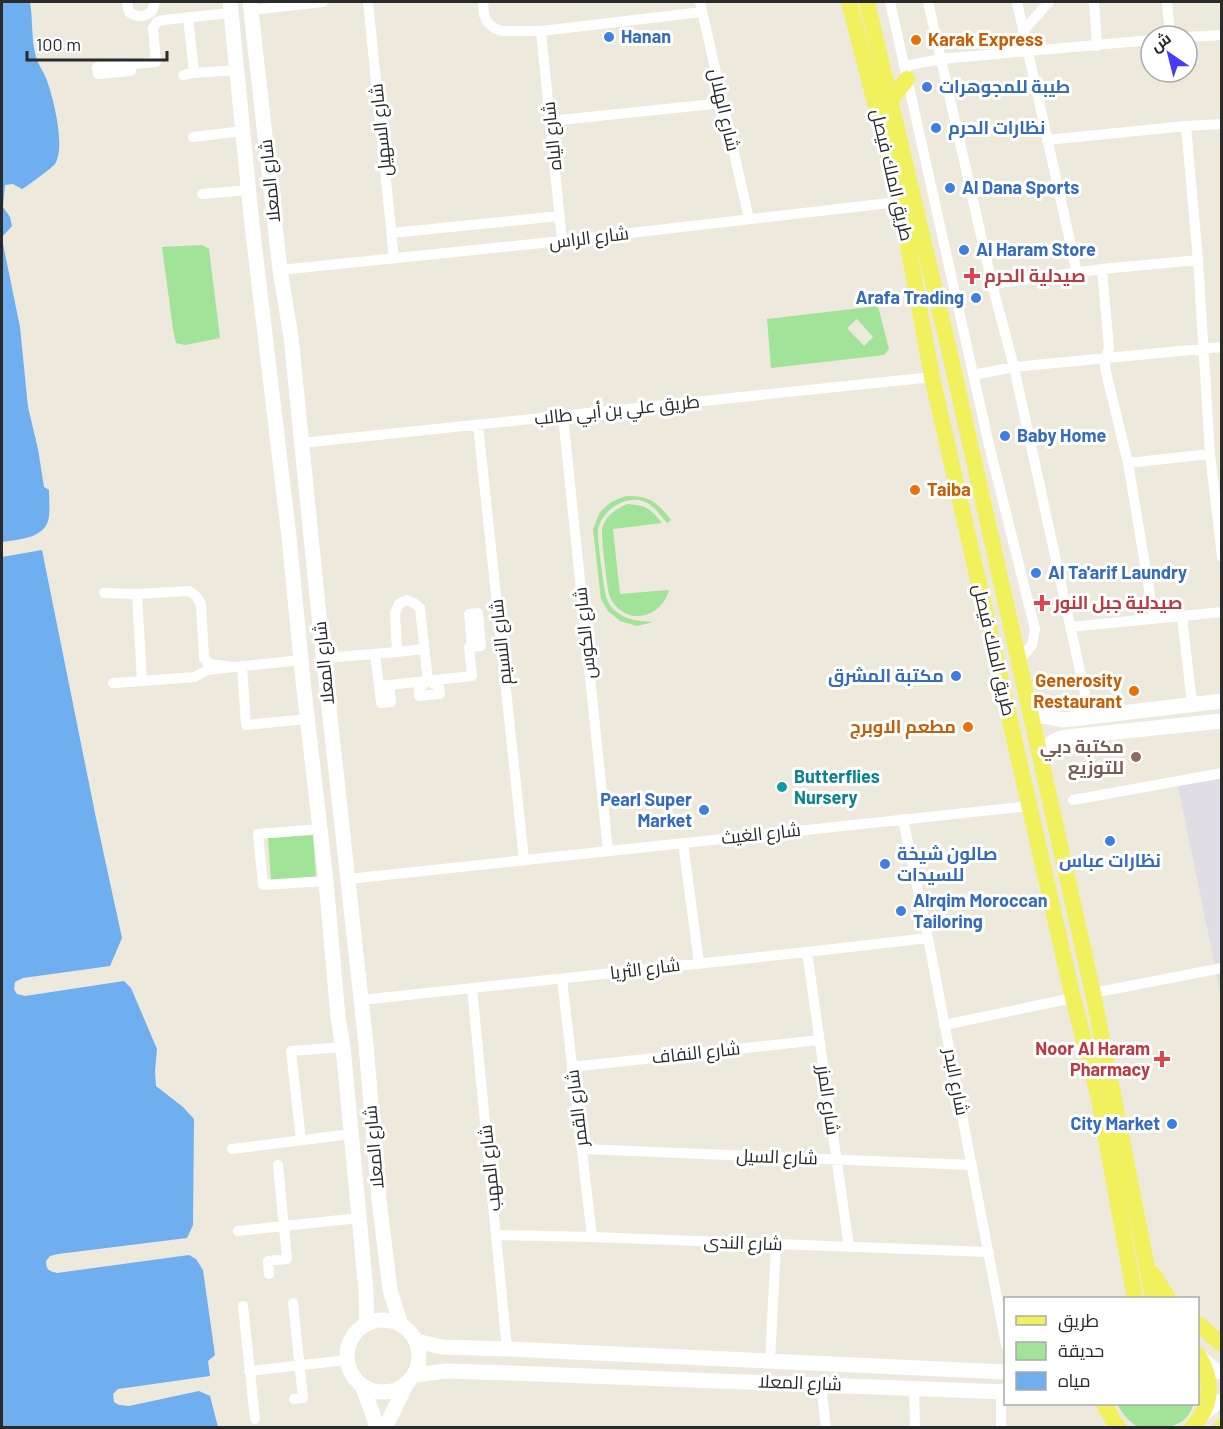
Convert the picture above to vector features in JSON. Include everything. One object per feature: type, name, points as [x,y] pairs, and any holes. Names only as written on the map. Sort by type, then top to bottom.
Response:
[{"type":"main road","name":"طريق الملك فيصل","points":[[849,2],[880,122],[906,240],[932,377],[1073,998],[1099,1099],[1135,1297]]},
{"type":"main road","name":"طريق الملك فيصل","points":[[867,2],[950,354],[1093,993],[1153,1297]]},
{"type":"main road","points":[[891,99],[906,73]]},
{"type":"main road","points":[[898,202],[905,201],[909,206],[933,307],[950,354]]},
{"type":"main road","points":[[1146,1259],[1166,1297]]},
{"type":"main road","points":[[1199,1326],[1221,1344]]},
{"type":"main road","points":[[1195,1425],[1208,1400],[1209,1383],[1205,1367],[1199,1358]]},
{"type":"main road","points":[[1105,1405],[1116,1425]]},
{"type":"street","points":[[127,2],[129,12],[138,17],[154,15],[188,17],[230,7]]},
{"type":"street","points":[[250,5],[323,2]]},
{"type":"street","name":"شارع السهيل","points":[[368,2],[394,259]]},
{"type":"street","points":[[483,2],[486,19],[494,28],[502,31],[541,31],[701,7]]},
{"type":"street","points":[[890,2],[973,375],[1035,629],[1032,645],[1018,662]]},
{"type":"street","points":[[928,2],[992,284],[1014,367],[1090,717]]},
{"type":"street","points":[[1017,2],[1077,273]]},
{"type":"street","points":[[1023,31],[1049,2]]},
{"type":"street","points":[[1094,2],[1097,46]]},
{"type":"street","points":[[1167,2],[1169,24]]},
{"type":"street","name":"شارع المعلا","points":[[250,5],[280,270],[291,337],[361,1000],[379,1199],[390,1290],[401,1324]]},
{"type":"street","name":"شارع المعلا","points":[[230,7],[326,881],[366,1291],[367,1324]]},
{"type":"street","name":"شارع الهلال","points":[[701,7],[748,219]]},
{"type":"street","points":[[130,63],[156,62],[154,15]]},
{"type":"street","points":[[188,17],[188,74],[236,63],[245,52],[249,58],[265,184],[271,192]]},
{"type":"street","name":"شارع الياه","points":[[541,31],[562,241]]},
{"type":"street","points":[[1199,36],[1221,35]]},
{"type":"street","points":[[906,73],[942,59],[1139,41]]},
{"type":"street","points":[[550,121],[723,103]]},
{"type":"street","points":[[1047,140],[1221,124]]},
{"type":"street","points":[[1186,126],[1198,261],[1210,454],[1221,557]]},
{"type":"street","points":[[193,136],[243,131]]},
{"type":"street","points":[[202,194],[249,190]]},
{"type":"street","name":"شارع الراس","points":[[280,270],[562,241],[898,202]]},
{"type":"street","points":[[392,233],[560,216]]},
{"type":"street","points":[[992,284],[1102,269],[1198,261]]},
{"type":"street","points":[[1102,269],[1110,348],[1105,368],[1128,463],[1154,619]]},
{"type":"street","points":[[973,375],[1014,367],[1221,346]]},
{"type":"street","name":"طريق علي بن أبي طالب","points":[[302,443],[932,377]]},
{"type":"street","name":"شارع الكوس","points":[[563,416],[608,851]]},
{"type":"street","name":"شارع النسيم","points":[[478,425],[524,860]]},
{"type":"street","points":[[278,445],[285,462],[296,556],[299,562],[304,563],[313,555]]},
{"type":"street","points":[[1128,463],[1210,454]]},
{"type":"street","points":[[104,593],[189,591],[201,604],[204,658],[209,664],[238,667]]},
{"type":"street","points":[[137,594],[142,681]]},
{"type":"street","points":[[397,652],[395,613],[399,604],[407,600],[420,608],[428,681]]},
{"type":"street","points":[[1070,627],[1221,612]]},
{"type":"street","points":[[1182,616],[1192,704]]},
{"type":"street","points":[[375,654],[384,686],[472,676],[469,647],[472,647]]},
{"type":"street","points":[[113,683],[195,677],[207,670],[424,649]]},
{"type":"street","points":[[238,667],[246,725],[308,719]]},
{"type":"street","points":[[1029,709],[1056,720],[1071,720],[1221,701]]},
{"type":"street","points":[[1164,708],[1159,719],[1165,727]]},
{"type":"street","points":[[1040,758],[1046,748],[1061,738],[1221,721]]},
{"type":"street","points":[[1073,800],[1221,773]]},
{"type":"street","name":"شارع الغيث","points":[[348,879],[1030,806]]},
{"type":"street","name":"شارع البدر","points":[[903,819],[989,1252],[1004,1339]]},
{"type":"street","points":[[319,829],[258,834],[263,885],[326,881]]},
{"type":"street","points":[[683,843],[699,963]]},
{"type":"street","name":"شارع الثريا","points":[[361,1000],[928,938]]},
{"type":"street","name":"شارع المزر","points":[[807,952],[849,1247]]},
{"type":"street","points":[[1093,993],[1221,968]]},
{"type":"street","name":"شارع القمر","points":[[562,979],[592,1237]]},
{"type":"street","name":"شارع المهب","points":[[472,988],[507,1349]]},
{"type":"street","points":[[944,1025],[1073,998]]},
{"type":"street","name":"شارع النفاف","points":[[572,1066],[819,1040]]},
{"type":"street","points":[[301,1140],[291,1052],[343,1047]]},
{"type":"street","points":[[232,1149],[351,1134]]},
{"type":"street","name":"شارع السيل","points":[[582,1149],[972,1165]]},
{"type":"street","points":[[269,1274],[268,1261],[287,1259],[278,1165]]},
{"type":"street","points":[[238,1231],[359,1218]]},
{"type":"street","name":"شارع الندى","points":[[496,1235],[989,1252]]},
{"type":"street","points":[[770,1361],[776,1244]]},
{"type":"street","points":[[293,1303],[303,1398],[294,1399]]},
{"type":"street","points":[[243,1306],[255,1419]]},
{"type":"street","points":[[385,1428],[419,1364],[416,1341],[401,1324],[390,1321],[378,1320],[358,1330],[347,1349],[349,1370],[354,1379],[373,1391],[385,1393],[397,1390],[411,1379]]},
{"type":"street","name":"شارع المعلا","points":[[416,1341],[442,1347],[1004,1372]]},
{"type":"street","points":[[1199,1357],[1221,1372]]},
{"type":"street","points":[[249,1371],[347,1360]]},
{"type":"street","name":"شارع المعلا","points":[[411,1379],[446,1371],[1003,1392]]},
{"type":"street","points":[[821,1384],[826,1428]]},
{"type":"street","points":[[362,1386],[376,1428]]},
{"type":"street","points":[[914,1388],[915,1428]]},
{"type":"street","points":[[1001,1428],[1003,1392]]},
{"type":"street","points":[[1195,1425],[1221,1401]]},
{"type":"street","points":[[1096,1405],[1116,1425]]},
{"type":"shaded area","points":[[1221,779],[1221,996],[1178,786]]},
{"type":"green space","points":[[202,245],[209,249],[220,338],[185,345],[176,343],[162,247]]},
{"type":"green space","points":[[878,306],[889,349],[884,355],[771,368],[767,319]],"holes":[[[857,319],[873,337],[864,346],[847,328]]]},
{"type":"green space","points":[[626,496],[641,497],[652,501],[671,520],[667,523],[643,501],[629,500],[615,506],[600,523],[599,542],[607,600],[614,610],[627,618],[653,622],[637,626],[620,621],[608,611],[601,599],[593,529],[600,512],[611,502]]},
{"type":"green space","points":[[627,504],[639,505],[648,509],[662,523],[613,529],[620,594],[669,590],[661,605],[654,611],[639,616],[623,612],[613,602],[609,594],[604,561],[603,524],[619,508]]},
{"type":"green space","points":[[313,835],[316,877],[271,880],[268,838]]},
{"type":"green space","points":[[1118,1405],[1194,1405],[1187,1416],[1173,1426],[1142,1427],[1135,1425]]},
{"type":"water","points":[[2,2],[30,2],[34,50],[52,97],[59,146],[55,164],[34,181],[22,189],[13,184],[5,185],[3,207],[10,217],[12,226],[3,236],[3,244],[20,327],[28,407],[44,487],[49,490],[49,516],[47,524],[38,534],[24,539],[2,542]]},
{"type":"water","points":[[42,550],[122,938],[110,966],[23,978],[15,982],[14,989],[17,994],[25,996],[124,981],[131,988],[157,1049],[156,1086],[183,1107],[194,1119],[193,1225],[187,1238],[58,1254],[50,1256],[46,1261],[47,1268],[57,1273],[189,1255],[196,1259],[203,1270],[215,1355],[208,1361],[210,1376],[118,1389],[113,1394],[114,1402],[129,1406],[199,1391],[210,1396],[218,1427],[2,1427],[2,557]]},
{"type":"place","name":"Hanan","points":[[609,37]]},
{"type":"place","name":"Karak Express","points":[[916,40]]},
{"type":"place","name":"طيبة للمجوهرات","points":[[927,87]]},
{"type":"place","name":"نظارات الحرم","points":[[936,128]]},
{"type":"place","name":"Al Dana Sports","points":[[950,188]]},
{"type":"place","name":"Al Haram Store","points":[[964,250]]},
{"type":"place","name":"صيدلية الحرم","points":[[972,276]]},
{"type":"place","name":"Arafa Trading","points":[[976,298]]},
{"type":"place","name":"Baby Home","points":[[1005,436]]},
{"type":"place","name":"Taiba","points":[[915,490]]},
{"type":"place","name":"Al Ta'arif Laundry","points":[[1036,573]]},
{"type":"place","name":"صيدلية جبل النور","points":[[1042,603]]},
{"type":"place","name":"مكتبة المشرق","points":[[956,676]]},
{"type":"place","name":"Generosity Restaurant","points":[[1134,691]]},
{"type":"place","name":"مطعم الاوبرج","points":[[968,727]]},
{"type":"place","name":"مكتبة دبي للتوزيع","points":[[1136,757]]},
{"type":"place","name":"Butterflies Nursery","points":[[782,787]]},
{"type":"place","name":"Pearl Super Market","points":[[704,810]]},
{"type":"place","name":"نظارات عباس","points":[[1110,841]]},
{"type":"place","name":"صالون شيخة للسيدات","points":[[885,864]]},
{"type":"place","name":"Alrqim Moroccan Tailoring","points":[[901,911]]},
{"type":"place","name":"Noor Al Haram Pharmacy","points":[[1162,1059]]},
{"type":"place","name":"City Market","points":[[1172,1124]]}]
